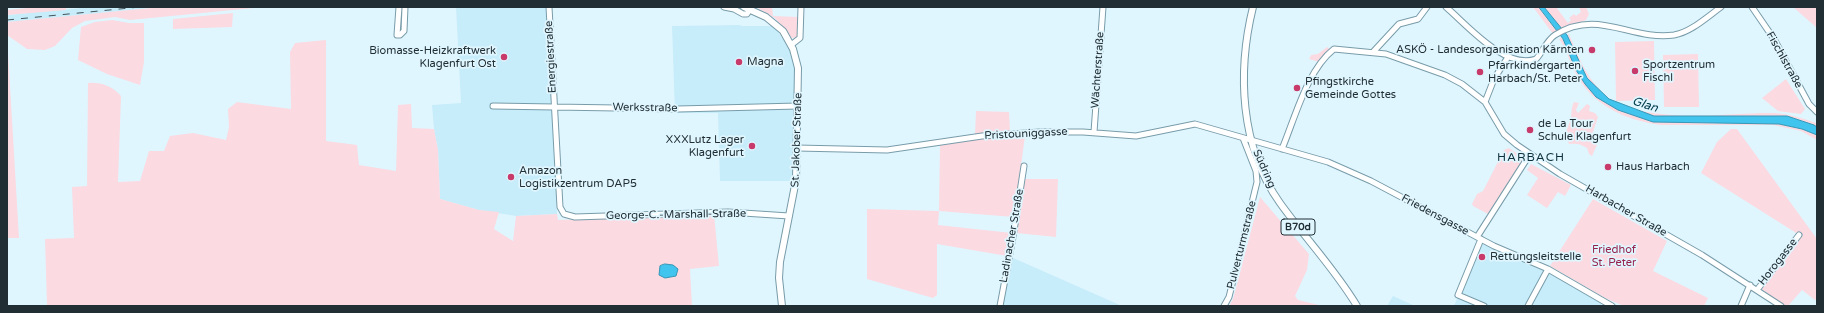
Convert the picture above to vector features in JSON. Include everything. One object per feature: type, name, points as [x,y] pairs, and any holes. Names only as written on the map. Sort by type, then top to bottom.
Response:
[{"type":"main road","name":"Südring","points":[[1253,7],[1245,49],[1244,85],[1245,109],[1251,140],[1264,175],[1279,202],[1337,275],[1357,306]]},
{"type":"main road","name":"St. Jakober Straße","points":[[747,8],[774,22],[783,31],[791,45],[798,68],[795,186],[780,262],[779,278],[782,306]]},
{"type":"street","points":[[399,7],[397,34],[402,35],[404,31],[405,7]]},
{"type":"street","name":"Energiestraße","points":[[549,7],[560,207],[564,214]]},
{"type":"street","points":[[724,7],[736,9],[742,14],[747,14],[747,8]]},
{"type":"street","points":[[791,45],[800,38],[800,7]]},
{"type":"street","name":"Wächterstraße","points":[[1094,132],[1103,7]]},
{"type":"street","points":[[1282,149],[1310,80],[1327,54],[1338,48],[1374,51],[1399,24],[1418,19],[1427,7]]},
{"type":"street","points":[[1446,7],[1480,38],[1508,57],[1522,61],[1536,59],[1552,37],[1569,28],[1591,23],[1655,34],[1674,34],[1690,28],[1722,7]]},
{"type":"street","name":"Fischlstraße","points":[[1752,7],[1774,39],[1809,104],[1817,112]]},
{"type":"street","name":"Harbacher Straße","points":[[1374,51],[1405,59],[1444,75],[1474,92],[1485,102],[1504,134],[1530,154],[1613,205],[1702,255],[1781,306]]},
{"type":"street","points":[[1485,102],[1494,78],[1508,57]]},
{"type":"street","name":"Werksstraße","points":[[493,106],[678,109],[798,106]]},
{"type":"street","name":"Pristouniggasse","points":[[797,148],[887,150],[982,136],[1040,132],[1094,132],[1136,136],[1194,124],[1251,140]]},
{"type":"street","name":"Pulverturmstraße","points":[[1224,306],[1231,290],[1257,182],[1256,171],[1243,138]]},
{"type":"street","name":"Friedensgasse","points":[[1251,140],[1328,162],[1370,180],[1479,238],[1548,269],[1612,306]]},
{"type":"street","points":[[1484,306],[1458,295],[1479,238],[1530,154]]},
{"type":"street","name":"Ladinacher Straße","points":[[1000,306],[1024,166]]},
{"type":"street","name":"George-C.-Marshall-Straße","points":[[564,214],[575,217],[728,212],[789,216]]},
{"type":"street","name":"Horogasse","points":[[1757,290],[1799,235]]},
{"type":"street","points":[[1528,306],[1548,269]]},
{"type":"street","points":[[1741,306],[1750,285]]},
{"type":"shaded area","points":[[93,7],[161,7],[7,22],[7,15]]},
{"type":"shaded area","points":[[456,7],[547,7],[557,214],[516,216],[479,210],[440,199],[438,150],[432,105],[461,103]]},
{"type":"shaded area","points":[[672,26],[774,26],[791,51],[796,76],[792,181],[720,181],[718,113],[675,113]]},
{"type":"shaded area","points":[[1481,242],[1549,271],[1606,306],[1454,306]]},
{"type":"shaded area","points":[[1011,257],[1122,306],[1002,306]]},
{"type":"shaded area","points":[[1393,296],[1415,306],[1387,306]]},
{"type":"green space","points":[[38,7],[66,7],[66,10],[7,15],[7,10]]},
{"type":"green space","points":[[161,7],[264,7],[130,20],[115,17],[85,21],[72,28],[55,46],[45,50],[27,49],[7,35],[7,22]]},
{"type":"green space","points":[[756,7],[772,7],[773,16],[798,17],[798,37],[792,38],[775,18]]},
{"type":"green space","points":[[1533,7],[1539,7],[1558,31],[1553,34]]},
{"type":"green space","points":[[1544,7],[1556,7],[1568,23],[1571,20],[1569,18],[1574,14],[1576,16],[1581,12],[1579,7],[1586,7],[1589,14],[1586,20],[1561,30]]},
{"type":"green space","points":[[1793,7],[1817,7],[1817,28]]},
{"type":"green space","points":[[233,13],[232,27],[173,29],[173,19]]},
{"type":"green space","points":[[112,20],[129,23],[144,23],[144,62],[140,85],[107,74],[78,60],[81,27],[95,22]]},
{"type":"green space","points":[[1569,34],[1590,78],[1600,90],[1613,100],[1598,89],[1582,68],[1567,35]]},
{"type":"green space","points":[[1562,37],[1576,70],[1585,84],[1618,110],[1683,123],[1779,124],[1816,134],[1817,140],[1801,131],[1773,125],[1661,125],[1647,123],[1622,115],[1599,101],[1581,82],[1574,70],[1564,46],[1559,39]]},
{"type":"green space","points":[[326,40],[326,141],[357,145],[359,165],[396,171],[398,105],[411,104],[412,128],[434,129],[438,150],[440,199],[479,210],[499,212],[494,229],[513,241],[516,216],[557,214],[558,220],[714,214],[719,266],[690,269],[692,306],[47,306],[45,239],[74,238],[72,187],[87,186],[88,83],[106,85],[121,96],[118,182],[140,181],[149,151],[164,151],[170,136],[193,133],[226,140],[229,127],[228,109],[237,102],[291,109],[290,52],[295,43]]},
{"type":"green space","name":"Sportzentrum Fischl","points":[[1654,41],[1655,100],[1616,101],[1615,42]]},
{"type":"green space","points":[[1327,47],[1330,49],[1319,62],[1309,59],[1311,55],[1318,54]]},
{"type":"green space","points":[[8,52],[19,238],[7,238]]},
{"type":"green space","points":[[1698,54],[1699,107],[1664,107],[1663,55]]},
{"type":"green space","points":[[1786,79],[1805,109],[1801,114],[1778,111],[1762,98]]},
{"type":"green space","points":[[1574,102],[1579,103],[1576,110],[1578,113],[1587,104],[1590,106],[1589,111],[1595,113],[1598,117],[1591,134],[1597,145],[1592,156],[1589,154],[1587,148],[1577,144],[1569,144],[1565,136]]},
{"type":"green space","points":[[1620,103],[1636,109],[1659,114],[1707,115],[1774,113],[1795,116],[1811,121],[1816,123],[1817,127],[1798,119],[1768,116],[1654,116]]},
{"type":"green space","points":[[976,111],[1009,112],[1010,131],[975,134]]},
{"type":"green space","points":[[1731,129],[1737,129],[1817,239],[1817,299],[1815,300],[1802,290],[1788,306],[1785,306],[1760,288],[1801,236],[1701,173],[1717,142]]},
{"type":"green space","points":[[1025,136],[1014,217],[939,211],[940,144],[982,138]]},
{"type":"green space","points":[[1509,148],[1525,159],[1488,214],[1472,204],[1477,194],[1483,191],[1504,150]]},
{"type":"green space","points":[[1531,164],[1571,185],[1565,196],[1558,192],[1547,208],[1527,195],[1538,178],[1527,170]]},
{"type":"green space","points":[[1024,179],[1058,179],[1056,237],[1016,233]]},
{"type":"green space","points":[[1260,197],[1309,254],[1307,270],[1295,296],[1298,300],[1323,306],[1229,306],[1233,299]]},
{"type":"green space","name":"Friedhof St. Peter","points":[[1593,199],[1667,241],[1653,271],[1708,298],[1704,306],[1624,306],[1605,298],[1550,266]]},
{"type":"green space","points":[[867,209],[939,211],[938,225],[1012,233],[1007,256],[937,244],[937,295],[933,298],[867,279]]},
{"type":"water","points":[[1539,7],[1544,7],[1567,35],[1587,78],[1609,99],[1654,116],[1787,116],[1814,125],[1817,127],[1817,135],[1802,129],[1779,124],[1653,122],[1618,110],[1596,97],[1585,84],[1576,70],[1563,39]]},
{"type":"water","points":[[665,264],[673,265],[678,269],[676,276],[665,278],[659,275],[660,266]]},
{"type":"railway","points":[[7,20],[140,7]]},
{"type":"place","name":"ASKÖ - Landesorganisation Kärnten","points":[[1592,50]]},
{"type":"place","name":"Biomasse-Heizkraftwerk Klagenfurt Ost","points":[[504,57]]},
{"type":"place","name":"Magna","points":[[739,62]]},
{"type":"place","name":"Sportzentrum Fischl","points":[[1635,71]]},
{"type":"place","name":"Pfarrkindergarten Harbach/St. Peter","points":[[1480,72]]},
{"type":"place","name":"Pfingstkirche Gemeinde Gottes","points":[[1297,88]]},
{"type":"place","name":"de La Tour Schule Klagenfurt","points":[[1530,130]]},
{"type":"place","name":"XXXLutz Lager Klagenfurt","points":[[752,146]]},
{"type":"place","name":"Haus Harbach","points":[[1608,167]]},
{"type":"place","name":"Amazon Logistikzentrum DAP5","points":[[511,177]]},
{"type":"place","name":"Rettungsleitstelle","points":[[1482,257]]},
{"type":"district","name":"HARBACH","points":[[1531,158]]},
{"type":"water label","name":"Glan","points":[[1645,105]]}]
